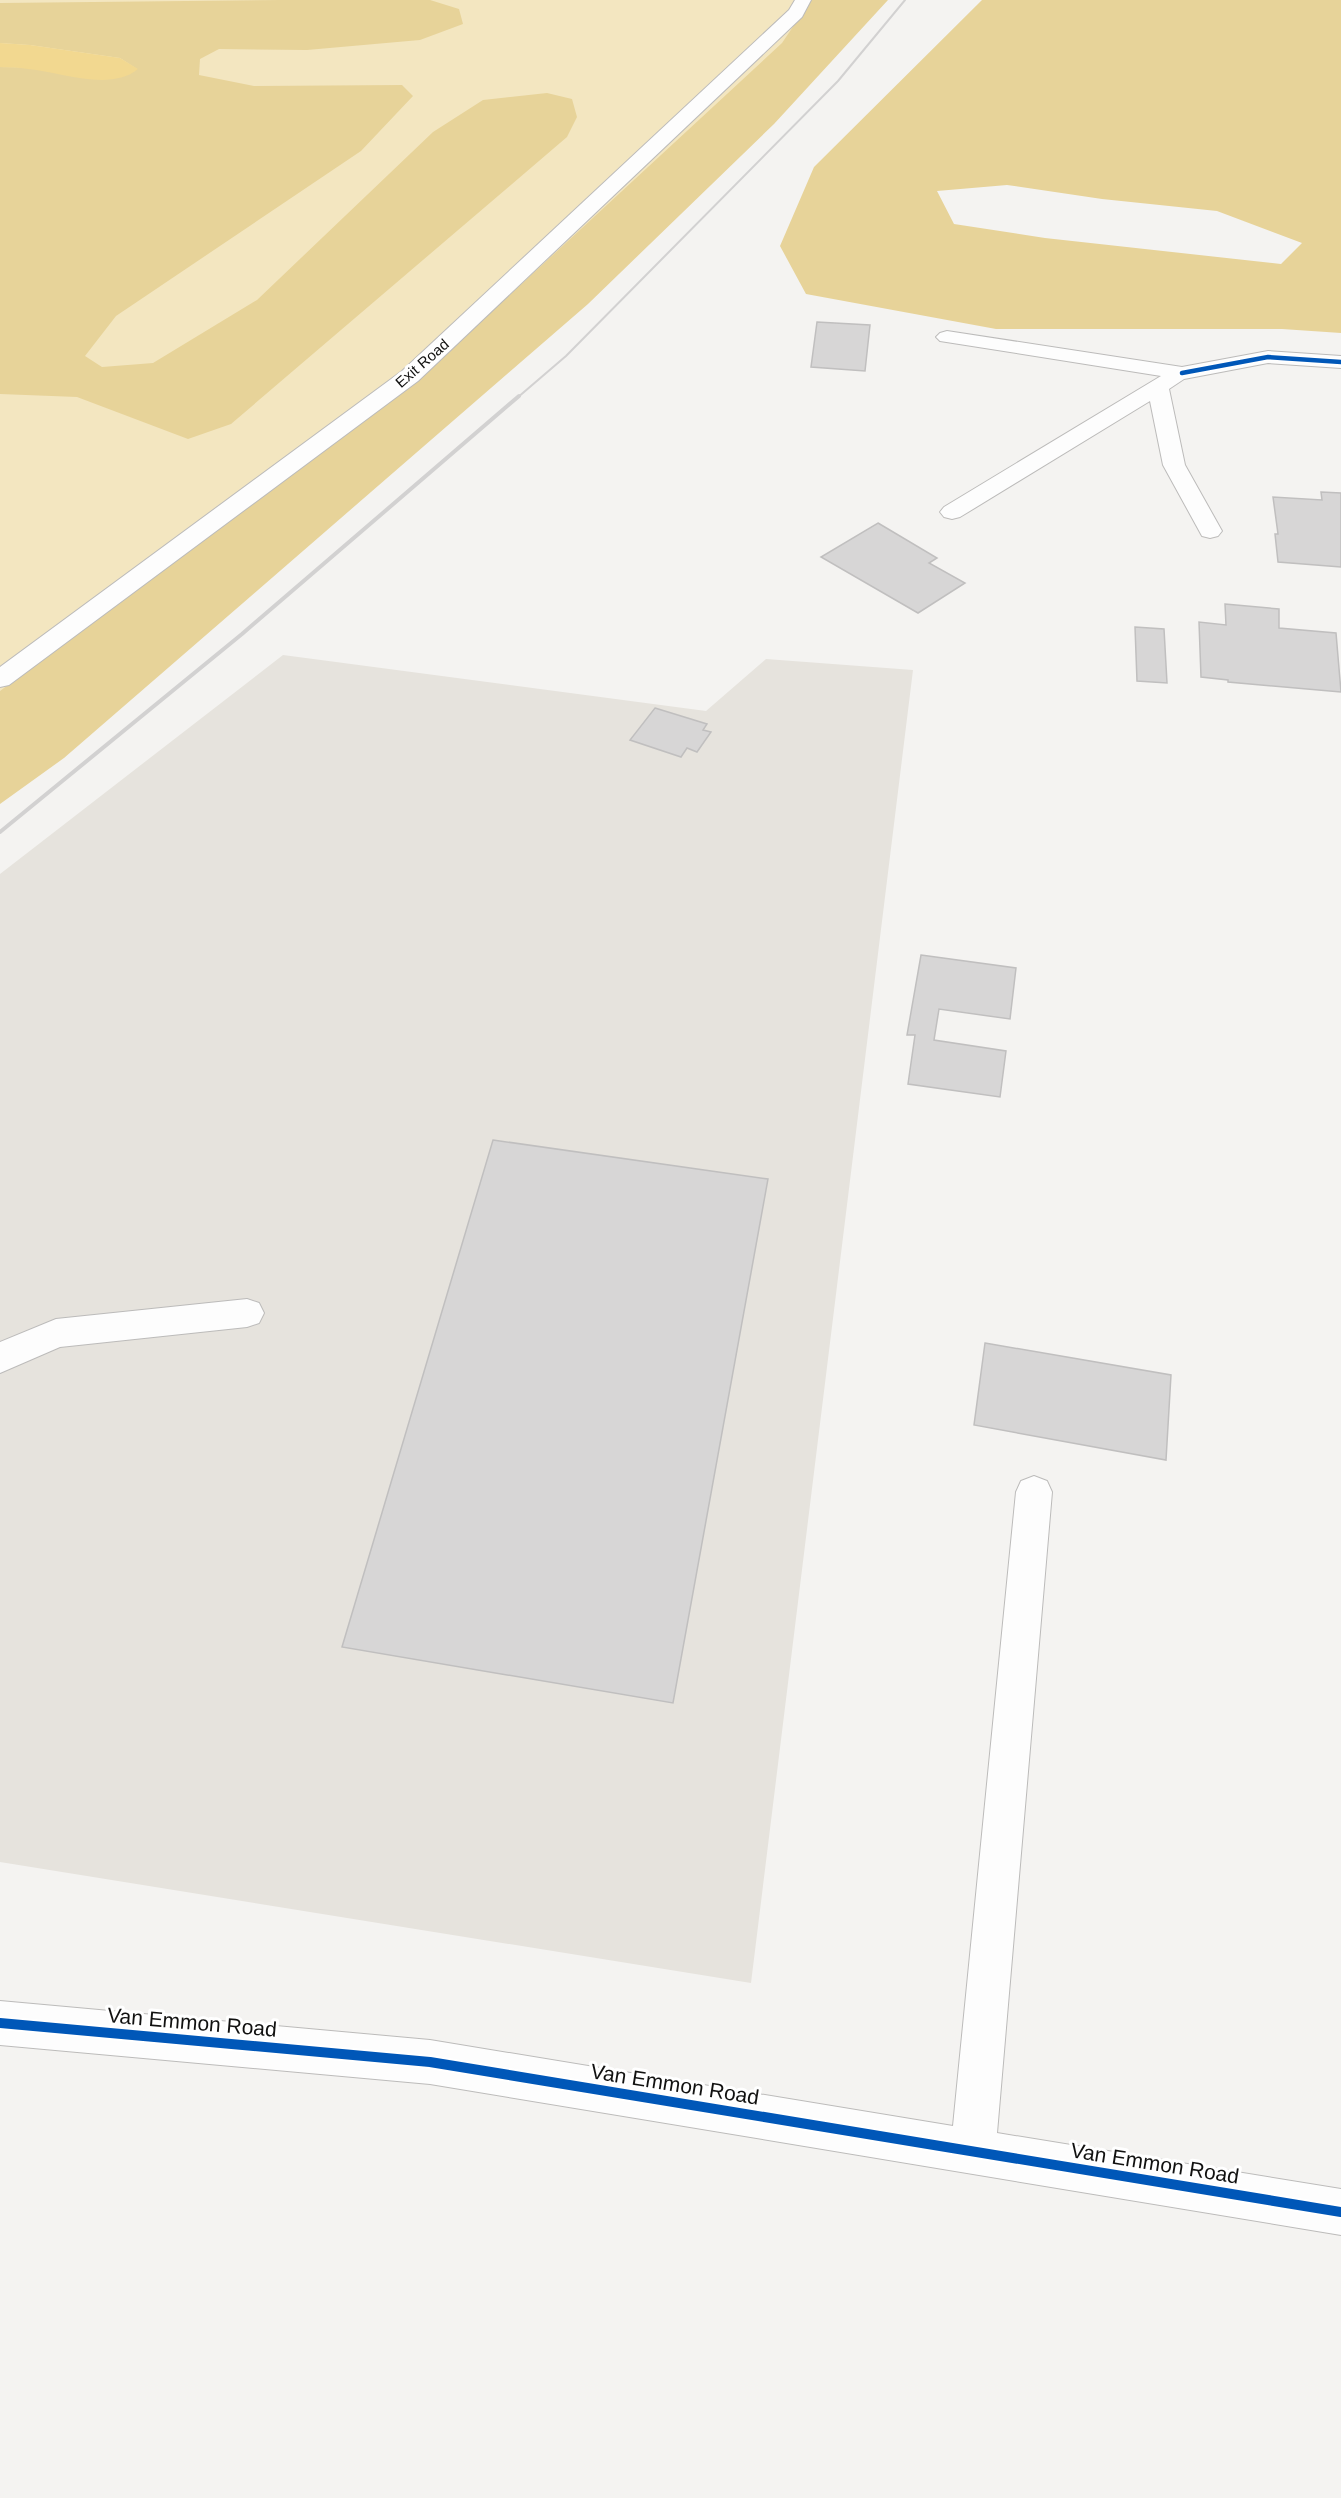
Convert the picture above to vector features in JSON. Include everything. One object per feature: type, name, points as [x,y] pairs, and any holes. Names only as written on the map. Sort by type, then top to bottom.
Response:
[{"type":"street","name":"Exit Road","points":[[0,679],[410,376],[796,13],[803,0]]},
{"type":"street","points":[[948,337],[1182,373],[1268,357],[1341,362]]},
{"type":"street","points":[[952,512],[1182,373]]},
{"type":"street","points":[[1158,387],[1174,465],[1210,531]]},
{"type":"street","points":[[0,1358],[56,1333],[247,1313]]},
{"type":"street","points":[[973,2151],[1034,1492]]},
{"type":"street","name":"Van Emmon Road","points":[[0,2023],[430,2062],[1341,2212]]},
{"type":"shaded area","points":[[0,0],[837,0],[434,390],[0,711]]},
{"type":"shaded area","points":[[430,0],[459,9],[463,24],[420,40],[307,50],[219,49],[200,59],[199,75],[254,86],[402,85],[413,96],[361,151],[116,316],[85,356],[102,367],[153,363],[257,300],[433,132],[483,100],[547,93],[572,99],[577,117],[567,137],[231,424],[188,439],[77,397],[0,394],[0,67],[137,69],[120,58],[0,43],[0,3]]},
{"type":"shaded area","points":[[811,0],[888,0],[774,124],[588,304],[64,758],[0,804],[0,691],[435,364],[782,43]]},
{"type":"shaded area","points":[[982,0],[1341,0],[1341,333],[1282,329],[996,329],[806,294],[780,246],[814,167]],"holes":[[[1007,185],[1102,199],[1217,211],[1302,243],[1281,264],[1045,238],[954,224],[937,191]]]},
{"type":"shaded area","points":[[0,43],[120,58],[138,69],[127,76],[100,80],[25,68],[0,67]]},
{"type":"shaded area","points":[[283,655],[706,711],[766,659],[913,670],[751,1983],[0,1862],[0,874]]},
{"type":"building","points":[[817,322],[870,325],[865,371],[811,367]]},
{"type":"building","points":[[1321,492],[1341,493],[1341,567],[1278,562],[1275,534],[1278,534],[1273,497],[1322,500]]},
{"type":"building","points":[[878,523],[937,558],[929,563],[965,583],[918,613],[821,557]]},
{"type":"building","points":[[1225,604],[1279,609],[1279,628],[1336,633],[1341,692],[1228,682],[1228,680],[1201,677],[1199,622],[1226,625]]},
{"type":"building","points":[[1135,627],[1164,629],[1167,683],[1137,681]]},
{"type":"building","points":[[655,708],[707,724],[703,730],[711,732],[697,752],[687,748],[681,757],[630,740]]},
{"type":"building","points":[[921,955],[1016,968],[1010,1019],[939,1009],[934,1040],[1006,1051],[1000,1097],[908,1084],[915,1035],[907,1035]]},
{"type":"building","points":[[493,1140],[768,1179],[673,1703],[342,1647]]},
{"type":"building","points":[[985,1343],[1171,1375],[1166,1460],[974,1425]]},
{"type":"railway","points":[[517,398],[566,356],[838,81],[905,0]]},
{"type":"railway","points":[[0,832],[242,634],[519,396]]},
{"type":"cycle path","points":[[1182,373],[1268,357],[1341,362]]},
{"type":"cycle path","points":[[0,2023],[430,2062],[1341,2212]]}]
